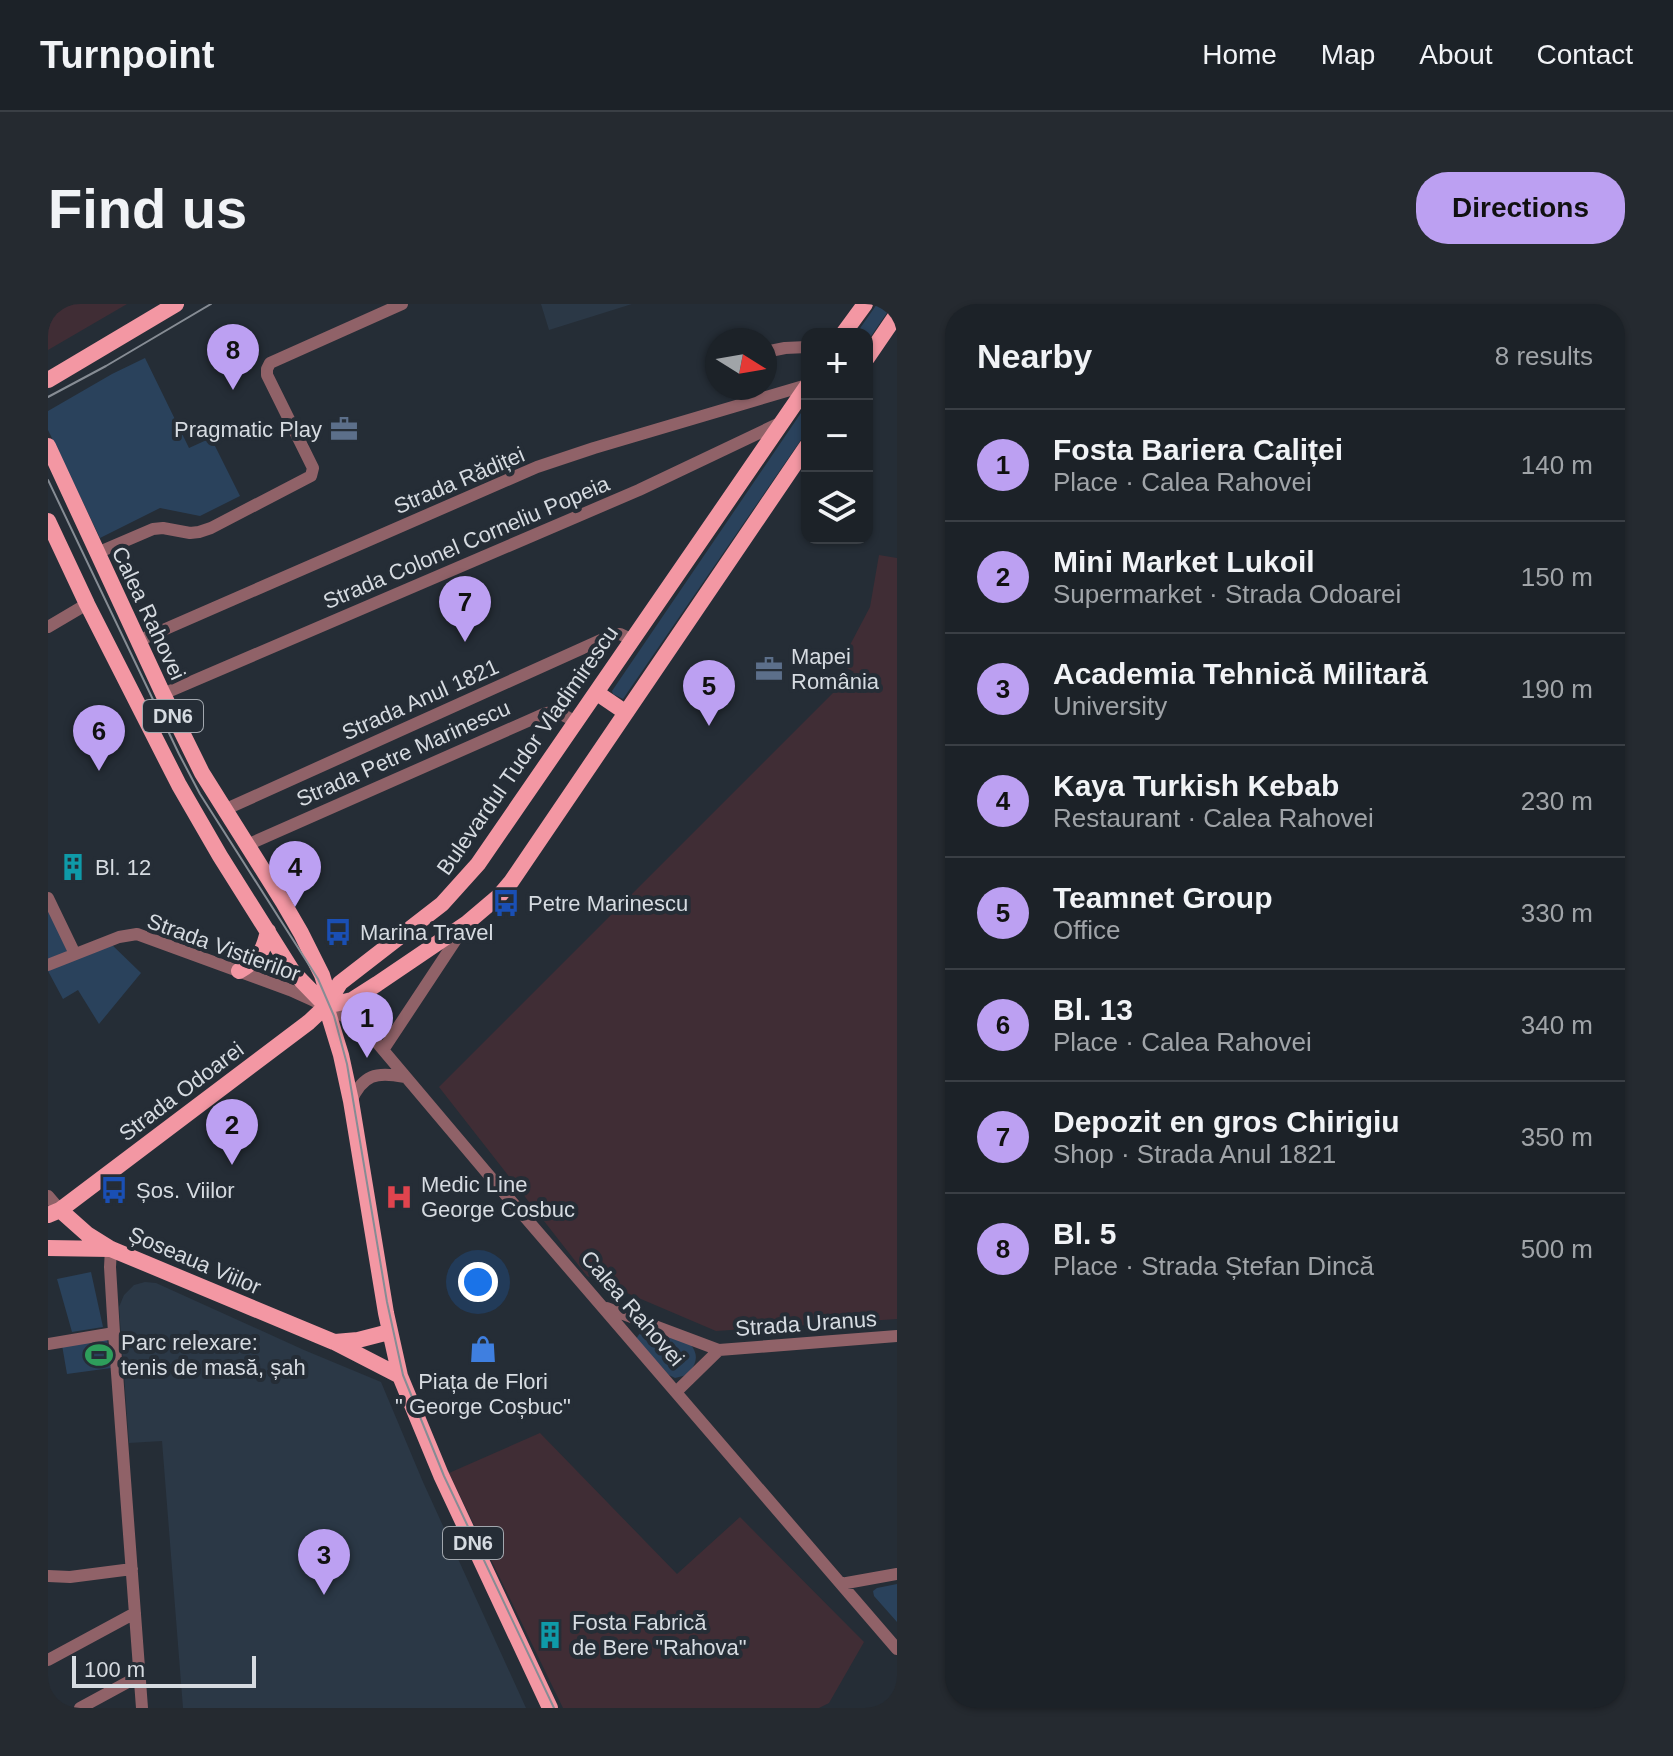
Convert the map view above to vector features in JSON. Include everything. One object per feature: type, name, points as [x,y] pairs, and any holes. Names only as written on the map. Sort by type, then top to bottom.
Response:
[{"type":"main road","points":[[48,369],[155,304]]},
{"type":"main road","points":[[48,380],[176,304]]},
{"type":"main road","points":[[847,328],[865,304]]},
{"type":"main road","points":[[873,349],[897,314]]},
{"type":"main road","name":"Bulevardul Tudor Vladimirescu","points":[[326,1006],[340,983],[442,904],[462,884],[577,723],[801,395]]},
{"type":"main road","name":"Calea Rahovei","points":[[48,446],[202,773],[313,955],[326,988],[326,1006]]},
{"type":"main road","points":[[326,1006],[352,1000],[467,923],[500,895],[801,455]]},
{"type":"main road","name":"Calea Rahovei","points":[[48,521],[87,604],[220,856],[293,972],[326,1006]]},
{"type":"main road","points":[[597,693],[625,712]]},
{"type":"main road","points":[[239,971],[260,956],[268,931]]},
{"type":"main road","name":"DN6","points":[[326,1006],[351,1101],[389,1332],[400,1376],[441,1475],[550,1708]]},
{"type":"main road","name":"Strada Odoarei","points":[[54,1212],[309,1022],[326,1006]]},
{"type":"main road","name":"Șoseaua Viilor","points":[[54,1212],[111,1249],[334,1342],[400,1376]]},
{"type":"main road","points":[[48,1248],[111,1249]]},
{"type":"main road","points":[[334,1342],[389,1332]]},
{"type":"street","points":[[97,553],[153,529],[190,533],[211,528],[311,476],[313,468],[267,375],[270,363],[402,304]]},
{"type":"street","points":[[777,350],[801,347]]},
{"type":"street","name":"Strada Rădiței","points":[[777,394],[801,388]]},
{"type":"street","points":[[777,396],[786,399],[789,407],[785,418]]},
{"type":"street","name":"Strada Rădiței","points":[[138,641],[537,467],[758,400]]},
{"type":"street","name":"Strada Colonel Corneliu Popeia","points":[[163,694],[625,496],[785,418]]},
{"type":"street","points":[[742,441],[754,442],[758,446],[757,459]]},
{"type":"street","points":[[48,627],[87,604]]},
{"type":"street","name":"Strada Anul 1821","points":[[224,810],[612,635],[620,634],[633,640]]},
{"type":"street","name":"Strada Petre Marinescu","points":[[247,845],[546,713],[562,714],[577,723]]},
{"type":"street","points":[[48,898],[75,954]]},
{"type":"street","points":[[383,1050],[467,923]]},
{"type":"street","name":"Strada Vistierilor","points":[[48,965],[119,937],[137,934],[326,1006]]},
{"type":"street","name":"Calea Rahovei","points":[[326,1006],[359,1026],[383,1050],[897,1649]]},
{"type":"street","points":[[351,1101],[361,1084],[372,1076],[388,1074],[404,1077]]},
{"type":"street","points":[[48,1196],[54,1212]]},
{"type":"street","points":[[111,1249],[114,1333],[142,1708]]},
{"type":"street","name":"Strada Uranus","points":[[604,1307],[719,1350],[897,1336]]},
{"type":"street","points":[[48,1344],[114,1333]]},
{"type":"street","name":"Strada Uranus","points":[[676,1392],[719,1350]]},
{"type":"street","points":[[48,1576],[70,1577],[132,1569]]},
{"type":"street","points":[[841,1584],[897,1574]]},
{"type":"street","points":[[48,1660],[135,1613]]},
{"type":"street","points":[[80,1708],[139,1676]]},
{"type":"shaded area","points":[[48,304],[127,304],[48,350]]},
{"type":"shaded area","points":[[541,304],[632,304],[549,330]]},
{"type":"shaded area","points":[[877,304],[893,304],[873,333],[873,328],[860,328]]},
{"type":"shaded area","points":[[145,358],[189,448],[211,438],[240,496],[200,516],[160,508],[100,538],[48,430],[48,411]]},
{"type":"shaded area","points":[[801,413],[801,440],[623,699],[612,691]]},
{"type":"shaded area","points":[[879,555],[897,558],[897,1319],[716,1331],[587,1276],[439,1087],[854,672],[840,664],[870,607]]},
{"type":"shaded area","points":[[48,898],[75,953],[108,941],[141,973],[99,1024],[78,990],[63,999],[48,971]]},
{"type":"shaded area","points":[[91,1272],[103,1327],[72,1332],[57,1279]]},
{"type":"shaded area","points":[[156,1283],[381,1382],[526,1708],[183,1708],[162,1441],[129,1443],[119,1307],[124,1295],[134,1285]]},
{"type":"shaded area","points":[[644,1327],[690,1344],[696,1360],[687,1375],[675,1378],[669,1375],[636,1339]]},
{"type":"shaded area","points":[[107,1338],[111,1368],[67,1374],[62,1345]]},
{"type":"shaded area","points":[[540,1433],[677,1574],[740,1517],[864,1642],[829,1703],[819,1708],[563,1708],[449,1473]]},
{"type":"shaded area","points":[[897,1584],[897,1622],[873,1591]]},
{"type":"tram line","points":[[48,397],[211,304]]},
{"type":"tram line","points":[[48,480],[200,794],[318,979],[334,1016],[347,1064],[387,1302],[403,1375],[444,1476],[554,1708]]},
{"type":"place","name":"Bl. 5","points":[[233,390]]},
{"type":"place","name":"Pragmatic Play","points":[[344,429]]},
{"type":"place","name":"Depozit en gros Chirigiu","points":[[465,642]]},
{"type":"place","name":"Mapei România","points":[[769,669]]},
{"type":"place","name":"Teamnet Group","points":[[709,726]]},
{"type":"place","name":"Bl. 13","points":[[99,771]]},
{"type":"place","name":"Bl. 12","points":[[73,867]]},
{"type":"place","name":"Petre Marinescu","points":[[506,903]]},
{"type":"place","name":"Kaya Turkish Kebab","points":[[295,907]]},
{"type":"place","name":"Marina Travel","points":[[338,932]]},
{"type":"place","name":"Fosta Bariera Caliței","points":[[367,1058]]},
{"type":"place","name":"Mini Market Lukoil","points":[[232,1165]]},
{"type":"place","name":"Șos. Viilor","points":[[114,1190]]},
{"type":"place","name":"Medic Line George Cosbuc","points":[[399,1197]]},
{"type":"place","name":"Piața de Flori \" George Coșbuc\"","points":[[483,1349]]},
{"type":"place","name":"Parc relexare: tenis de masă, șah","points":[[99,1355]]},
{"type":"place","name":"Academia Tehnică Militară","points":[[324,1595]]},
{"type":"place","name":"Fosta Fabrică de Bere \"Rahova\"","points":[[550,1635]]}]
